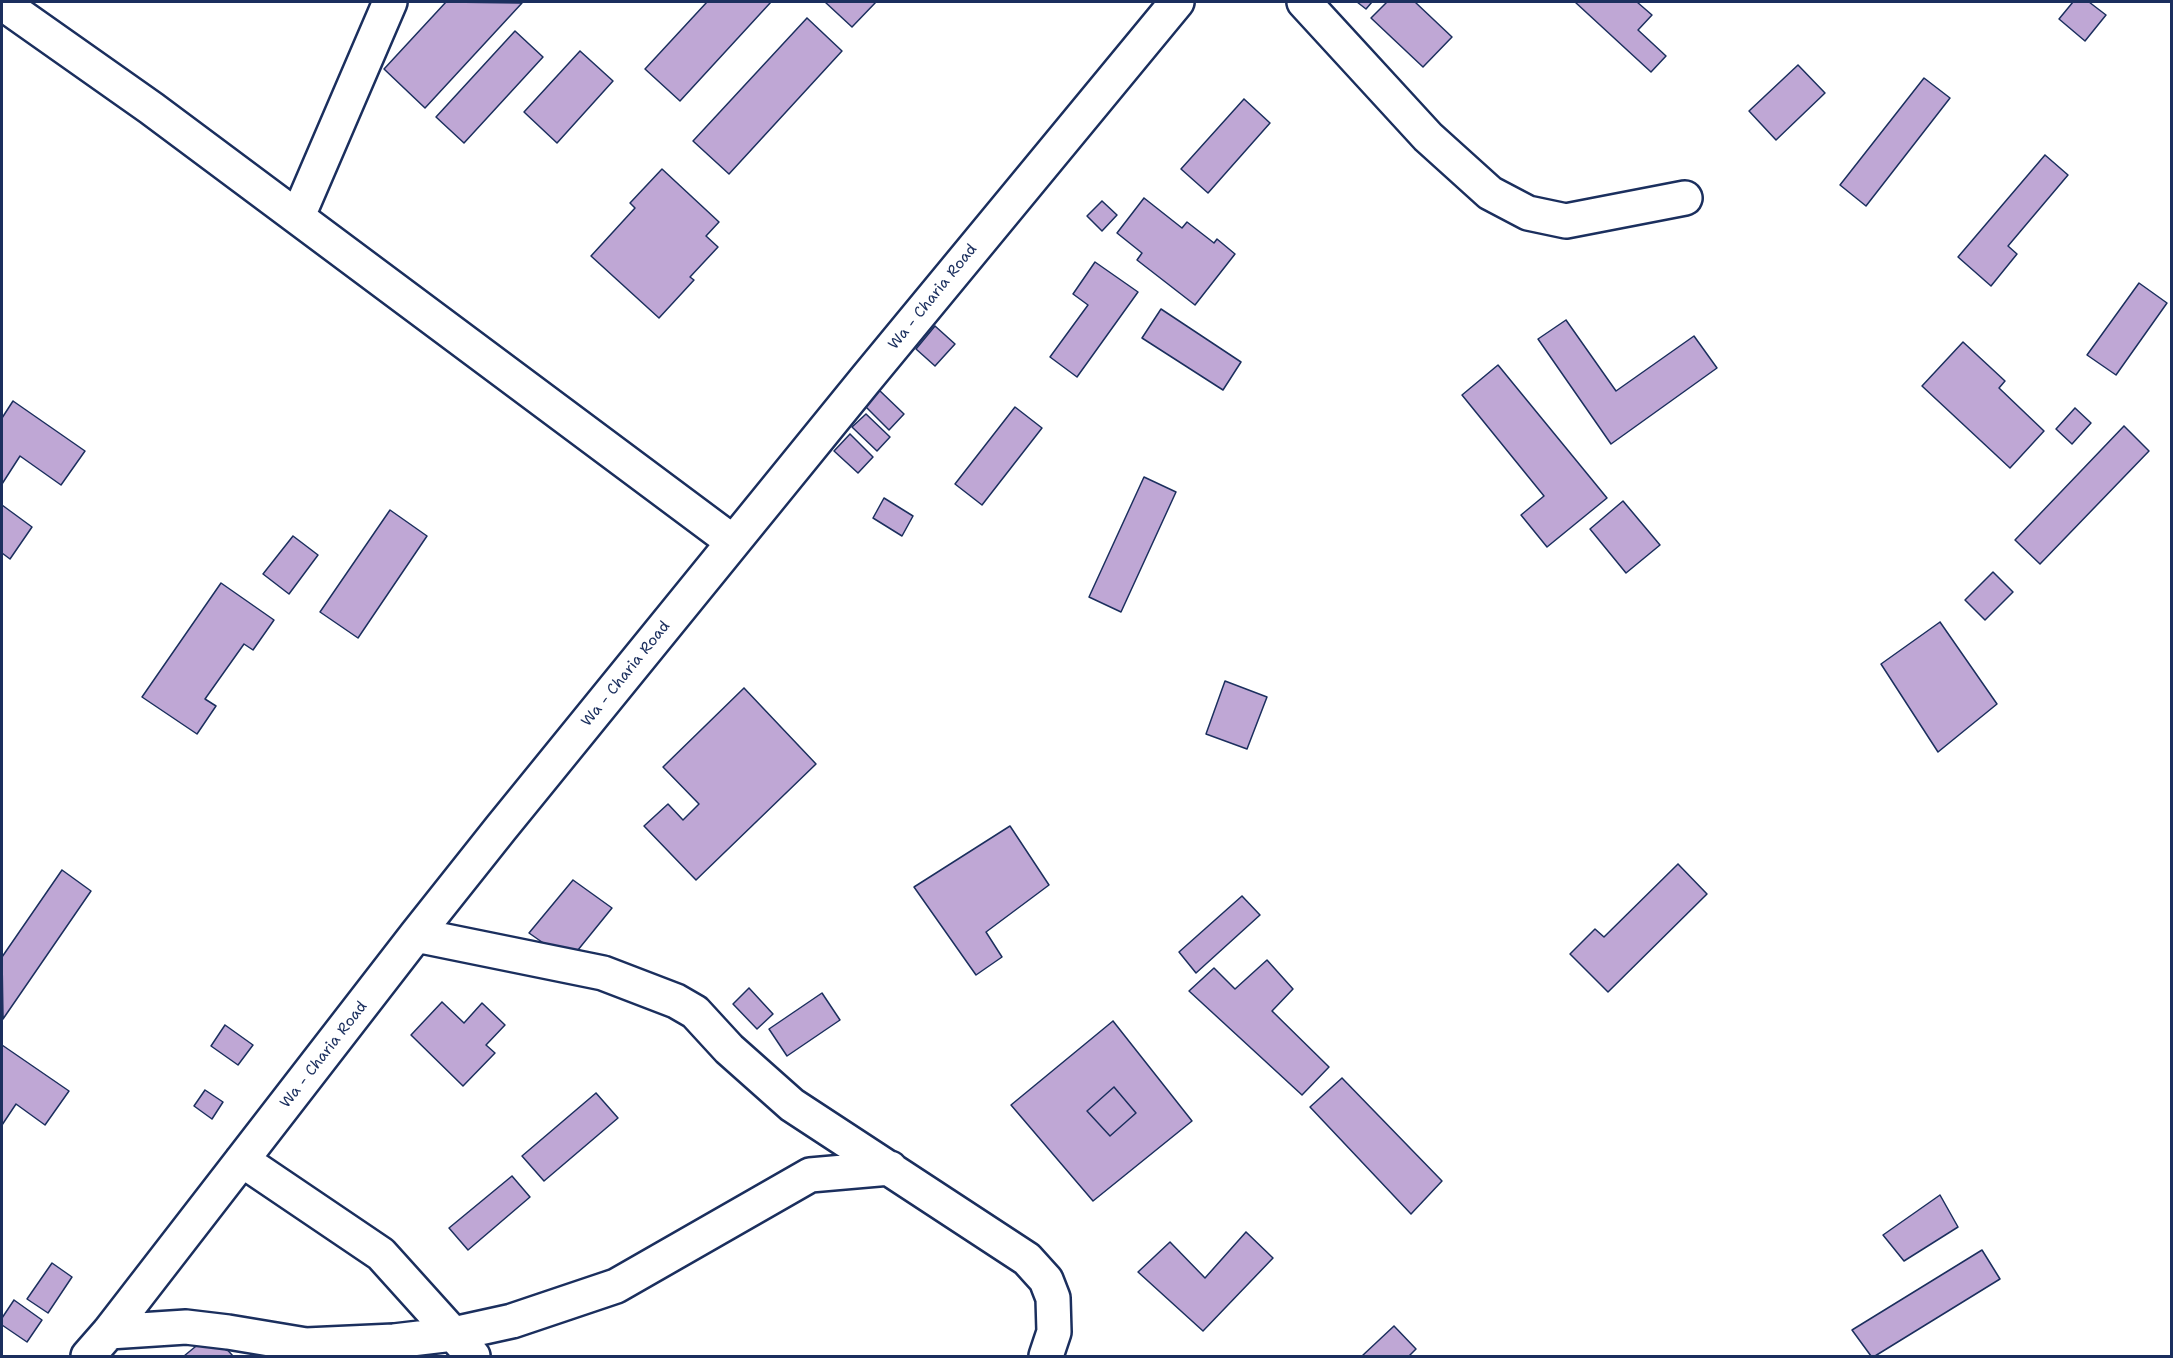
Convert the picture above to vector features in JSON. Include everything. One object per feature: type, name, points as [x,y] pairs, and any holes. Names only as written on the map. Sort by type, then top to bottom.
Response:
[{"type":"street","points":[[298,216],[390,2]]},
{"type":"street","name":"Wa - Charia Road","points":[[88,1356],[243,1160],[416,934],[733,542],[1177,2]]},
{"type":"street","points":[[1304,2],[1428,137],[1490,193],[1528,213],[1566,220],[1685,198]]},
{"type":"street","points":[[2,3],[151,108],[298,216],[733,542]]},
{"type":"street","points":[[416,934],[603,973],[676,1001],[695,1012],[729,1049],[792,1105],[1027,1259],[1046,1280],[1053,1298],[1054,1332],[1046,1356]]},
{"type":"street","points":[[243,1160],[381,1254],[463,1345]]},
{"type":"street","points":[[109,1332],[186,1327],[306,1345],[394,1341],[463,1345],[513,1321],[616,1286],[810,1175],[890,1168]]},
{"type":"building","points":[[446,2],[522,3],[425,108],[384,69]]},
{"type":"building","points":[[707,2],[771,2],[680,101],[645,69]]},
{"type":"building","points":[[825,2],[876,2],[852,27]]},
{"type":"building","points":[[1357,2],[1372,2],[1366,9]]},
{"type":"building","points":[[1387,2],[1415,2],[1452,37],[1423,67],[1371,18]]},
{"type":"building","points":[[1575,2],[1637,2],[1652,15],[1638,30],[1666,56],[1651,72]]},
{"type":"building","points":[[2073,2],[2089,2],[2106,15],[2085,41],[2059,19]]},
{"type":"building","points":[[807,18],[842,51],[729,174],[693,141]]},
{"type":"building","points":[[515,31],[543,57],[464,143],[436,117]]},
{"type":"building","points":[[580,51],[613,81],[557,143],[524,112]]},
{"type":"building","points":[[1798,65],[1825,93],[1776,140],[1749,111]]},
{"type":"building","points":[[1924,78],[1950,98],[1866,206],[1840,185]]},
{"type":"building","points":[[1244,99],[1270,123],[1208,193],[1181,169]]},
{"type":"building","points":[[2045,155],[2068,175],[2008,246],[2017,254],[1991,286],[1958,257]]},
{"type":"building","points":[[662,169],[719,222],[706,236],[718,247],[690,277],[694,280],[659,318],[591,256],[635,208],[630,203]]},
{"type":"building","points":[[1144,198],[1182,228],[1187,222],[1214,243],[1217,239],[1235,254],[1195,305],[1137,260],[1142,253],[1117,233]]},
{"type":"building","points":[[1102,201],[1117,215],[1102,231],[1087,216]]},
{"type":"building","points":[[1095,262],[1138,292],[1077,377],[1050,357],[1088,305],[1073,294]]},
{"type":"building","points":[[2139,283],[2167,303],[2116,375],[2087,355]]},
{"type":"building","points":[[1161,309],[1241,362],[1223,390],[1142,338]]},
{"type":"building","points":[[1566,320],[1616,391],[1694,336],[1717,368],[1611,444],[1538,339]]},
{"type":"building","points":[[935,326],[955,344],[935,366],[916,349]]},
{"type":"building","points":[[1963,342],[2005,381],[1999,388],[2044,431],[2010,468],[1922,386]]},
{"type":"building","points":[[1498,365],[1607,498],[1547,547],[1521,515],[1544,496],[1462,395]]},
{"type":"building","points":[[879,390],[904,414],[889,430],[864,405]]},
{"type":"building","points":[[13,401],[85,451],[61,485],[20,456],[2,484],[2,418]]},
{"type":"building","points":[[1015,407],[1042,428],[982,505],[955,484]]},
{"type":"building","points":[[2075,408],[2091,423],[2072,444],[2056,429]]},
{"type":"building","points":[[866,414],[890,437],[877,451],[852,427]]},
{"type":"building","points":[[2124,426],[2149,451],[2040,564],[2015,540]]},
{"type":"building","points":[[850,434],[873,457],[858,473],[834,451]]},
{"type":"building","points":[[1144,477],[1176,492],[1121,612],[1089,597]]},
{"type":"building","points":[[884,498],[913,516],[902,536],[873,518]]},
{"type":"building","points":[[1623,501],[1660,545],[1626,573],[1590,529]]},
{"type":"building","points":[[2,505],[32,527],[10,559],[2,553]]},
{"type":"building","points":[[390,510],[427,536],[358,638],[320,612]]},
{"type":"building","points":[[293,536],[318,555],[289,594],[263,574]]},
{"type":"building","points":[[1993,572],[2013,592],[1985,620],[1965,600]]},
{"type":"building","points":[[221,583],[274,620],[253,650],[244,644],[205,699],[216,706],[197,734],[142,697]]},
{"type":"building","points":[[1940,622],[1997,704],[1938,752],[1881,664]]},
{"type":"building","points":[[1225,681],[1267,697],[1247,749],[1206,734]]},
{"type":"building","points":[[744,688],[816,764],[696,880],[644,826],[668,804],[683,820],[699,804],[663,767]]},
{"type":"building","points":[[1010,826],[1049,885],[986,932],[1002,957],[976,975],[914,887]]},
{"type":"building","points":[[1678,864],[1707,894],[1608,992],[1570,954],[1595,929],[1604,937]]},
{"type":"building","points":[[62,870],[91,891],[3,1019],[2,957]]},
{"type":"building","points":[[573,880],[612,908],[569,961],[529,933]]},
{"type":"building","points":[[1242,896],[1260,915],[1196,973],[1179,952]]},
{"type":"building","points":[[1267,960],[1293,989],[1272,1011],[1329,1067],[1302,1095],[1189,991],[1214,968],[1235,989]]},
{"type":"building","points":[[749,988],[773,1014],[757,1029],[733,1004]]},
{"type":"building","points":[[822,993],[840,1020],[787,1056],[769,1029]]},
{"type":"building","points":[[442,1002],[464,1023],[482,1003],[505,1025],[486,1045],[495,1053],[463,1086],[411,1035]]},
{"type":"building","points":[[1113,1021],[1192,1121],[1093,1201],[1011,1105]],"holes":[[[1114,1087],[1136,1113],[1110,1136],[1087,1111]]]},
{"type":"building","points":[[225,1025],[253,1045],[238,1065],[211,1046]]},
{"type":"building","points":[[2,1045],[69,1091],[45,1125],[16,1104],[2,1125]]},
{"type":"building","points":[[1342,1078],[1442,1181],[1411,1214],[1310,1107]]},
{"type":"building","points":[[1114,1087],[1136,1113],[1110,1136],[1087,1111]]},
{"type":"building","points":[[205,1090],[223,1102],[212,1119],[194,1106]]},
{"type":"building","points":[[596,1093],[618,1118],[544,1181],[522,1156]]},
{"type":"building","points":[[512,1176],[530,1197],[468,1250],[449,1228]]},
{"type":"building","points":[[1940,1195],[1958,1227],[1904,1261],[1883,1235]]},
{"type":"building","points":[[1246,1232],[1273,1258],[1203,1331],[1138,1272],[1170,1242],[1205,1278]]},
{"type":"building","points":[[1982,1250],[2000,1279],[1875,1356],[1871,1356],[1852,1330]]},
{"type":"building","points":[[52,1263],[72,1277],[48,1313],[27,1299]]},
{"type":"building","points":[[14,1300],[42,1320],[27,1342],[2,1325],[2,1318]]},
{"type":"building","points":[[1394,1326],[1416,1349],[1409,1356],[1362,1356]]},
{"type":"building","points":[[212,1333],[233,1356],[184,1356]]}]
